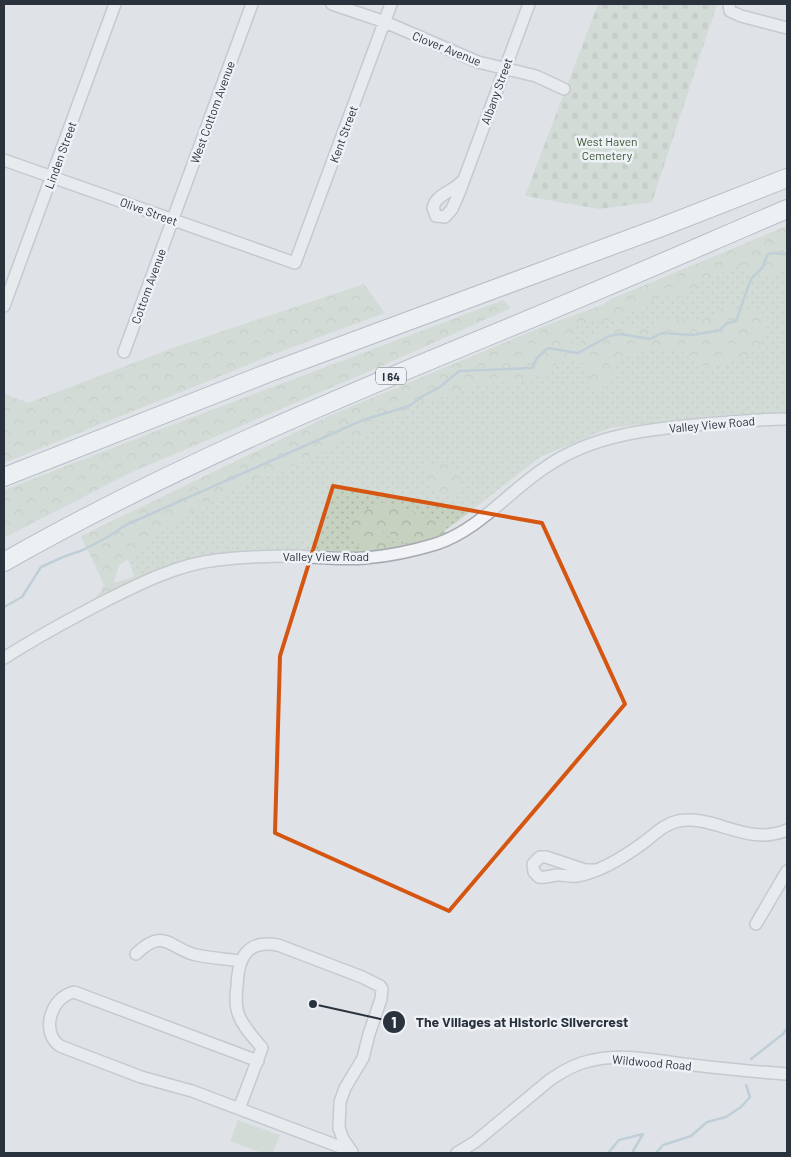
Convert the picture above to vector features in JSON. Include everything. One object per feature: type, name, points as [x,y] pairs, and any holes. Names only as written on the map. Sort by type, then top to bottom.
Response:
[{"type":"highway","points":[[4,477],[268,373],[787,178]]},
{"type":"highway","name":"I 64","points":[[4,562],[104,507],[232,446],[385,379],[787,210]]},
{"type":"street","name":"Linden Street","points":[[4,306],[115,4]]},
{"type":"street","name":"West Cottom Avenue","points":[[172,220],[252,4]]},
{"type":"street","name":"Clover Avenue","points":[[332,4],[385,22],[478,62],[536,76],[564,89]]},
{"type":"street","name":"Kent Street","points":[[295,263],[392,4]]},
{"type":"street","name":"Albany Street","points":[[464,179],[529,4]]},
{"type":"street","points":[[729,4],[730,11],[741,16],[787,28]]},
{"type":"street","name":"Olive Street","points":[[4,160],[295,263]]},
{"type":"street","name":"Cottom Avenue","points":[[124,352],[172,220]]},
{"type":"street","name":"Valley View Road","points":[[4,658],[68,620],[135,586],[206,561],[262,556],[365,558],[408,551],[435,544],[460,533],[483,518],[546,466],[570,453],[607,438],[678,426],[787,419]]},
{"type":"street","points":[[594,870],[604,867],[642,844],[671,823],[679,821],[695,821],[756,835],[772,835],[787,830]]},
{"type":"street","points":[[756,924],[787,871]]},
{"type":"street","points":[[136,954],[145,945],[158,940],[170,942],[195,955],[240,961]]},
{"type":"street","points":[[239,1109],[262,1048],[241,1020],[237,1011],[237,976],[240,961],[247,951],[270,944],[362,977],[380,986],[381,999],[363,1058],[342,1095],[338,1115],[341,1134],[352,1152]]},
{"type":"street","points":[[258,1061],[81,993],[66,993],[56,1004],[49,1024],[49,1030],[55,1042],[60,1046],[141,1077],[192,1092],[239,1109],[352,1152]]},
{"type":"street","name":"Wildwood Road","points":[[457,1153],[475,1142],[551,1078],[564,1070],[588,1061],[636,1058],[749,1072],[787,1074]]},
{"type":"highlighted area","points":[[333,486],[542,523],[625,704],[449,911],[275,833],[280,656]]},
{"type":"green space","name":"West Haven Cemetery","points":[[598,4],[717,4],[652,202],[599,209],[525,196]]},
{"type":"green space","points":[[787,226],[787,266],[759,280],[739,265],[705,280],[685,296],[675,298],[664,294],[618,319],[597,323],[591,320],[572,328],[570,359],[556,364],[536,378],[514,383],[497,382],[453,393],[440,399],[422,401],[401,416],[372,425],[361,445],[353,438],[195,509],[166,528],[133,556],[119,565],[114,582],[149,571],[150,575],[98,600],[95,597],[104,585],[81,536],[331,415],[544,326],[602,305],[611,299]]},
{"type":"green space","points":[[787,236],[787,412],[713,416],[610,428],[540,457],[427,543],[365,555],[254,554],[137,583],[115,525],[407,394]]},
{"type":"green space","points":[[364,284],[385,313],[290,348],[4,463],[4,393],[28,403],[178,346]]},
{"type":"green space","points":[[503,300],[511,308],[375,369],[130,473],[4,538],[4,490]]},
{"type":"green space","points":[[723,306],[763,314],[764,339],[759,347],[742,358],[708,368],[683,352],[652,348],[635,352],[618,363],[602,390],[591,389],[585,365],[574,361],[576,345],[588,337],[613,326],[651,328],[663,322],[676,320],[712,319]]},
{"type":"green space","points":[[448,461],[462,477],[460,491],[451,496],[427,486],[426,467]]},
{"type":"green space","points":[[384,502],[443,522],[445,533],[430,540],[406,544],[376,524],[397,548],[368,549],[351,540],[348,521]]},
{"type":"green space","points":[[238,1120],[280,1135],[273,1153],[262,1153],[230,1141]]},
{"type":"waterway","points":[[4,607],[22,597],[41,567],[83,550],[126,525],[363,420],[409,406],[440,387],[459,371],[532,368],[537,358],[548,348],[578,353],[609,336],[620,334],[650,339],[662,333],[693,335],[720,330],[726,324],[736,321],[751,279],[762,268],[768,254],[787,254]]},
{"type":"waterway","points":[[751,1059],[783,1034],[787,1028]]},
{"type":"waterway","points":[[656,1153],[663,1145],[691,1136],[707,1122],[726,1117],[741,1107],[750,1097],[746,1085]]},
{"type":"waterway","points":[[608,1153],[619,1140],[643,1134],[633,1151],[635,1153]]},
{"type":"place","name":"The Villages at Historic Silvercrest","points":[[313,1004]]}]
